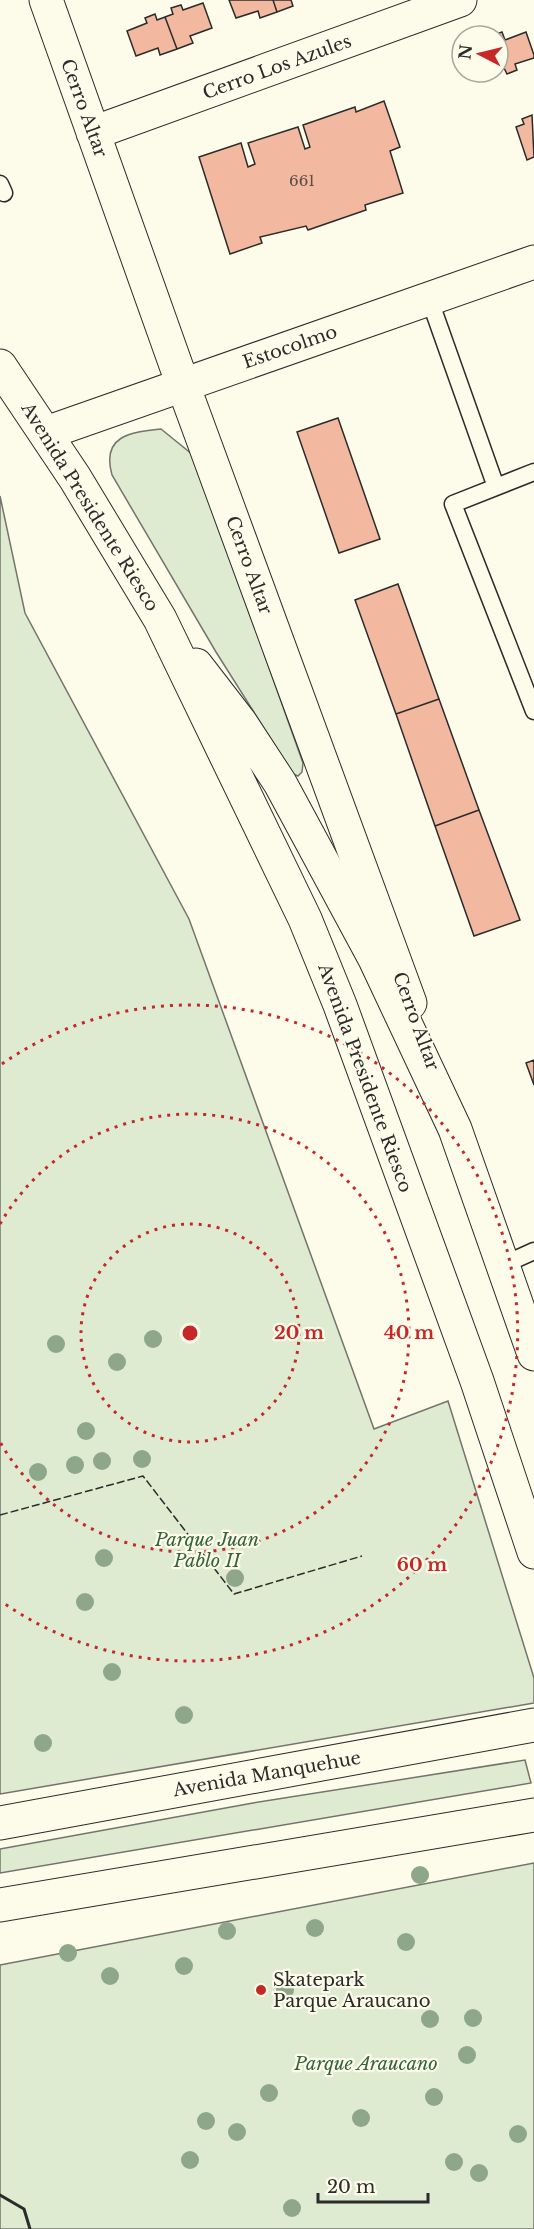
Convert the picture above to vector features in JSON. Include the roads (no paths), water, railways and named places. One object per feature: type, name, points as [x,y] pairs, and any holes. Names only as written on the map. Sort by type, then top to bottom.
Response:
[{"type":"main road","name":"Cerro Altar","points":[[46,0],[183,385],[455,1129]]},
{"type":"main road","name":"Cerro Los Azules","points":[[93,133],[460,0]]},
{"type":"main road","name":"Estocolmo","points":[[46,433],[534,262]]},
{"type":"main road","name":"Avenida Presidente Riesco","points":[[0,366],[46,433],[160,619],[278,859],[340,1005],[477,1381],[534,1552]]},
{"type":"main road","name":"Avenida Presidente Riesco","points":[[160,619],[240,722],[280,783],[375,959],[455,1129],[534,1354]]},
{"type":"main road","name":"Avenida Manquehue","points":[[0,1823],[534,1725]]},
{"type":"main road","points":[[0,1905],[534,1815]]},
{"type":"lane","points":[[429,298],[496,487]]},
{"type":"lane","points":[[534,472],[453,504],[534,711]]},
{"type":"lane","points":[[503,1265],[534,1251]]},
{"type":"place","name":"Skatepark Parque Araucano","points":[[261,1990]]},
{"type":"park label","name":"Parque Juan Pablo II","points":[[207,1550]]},
{"type":"park label","name":"Parque Araucano","points":[[366,2064]]}]
